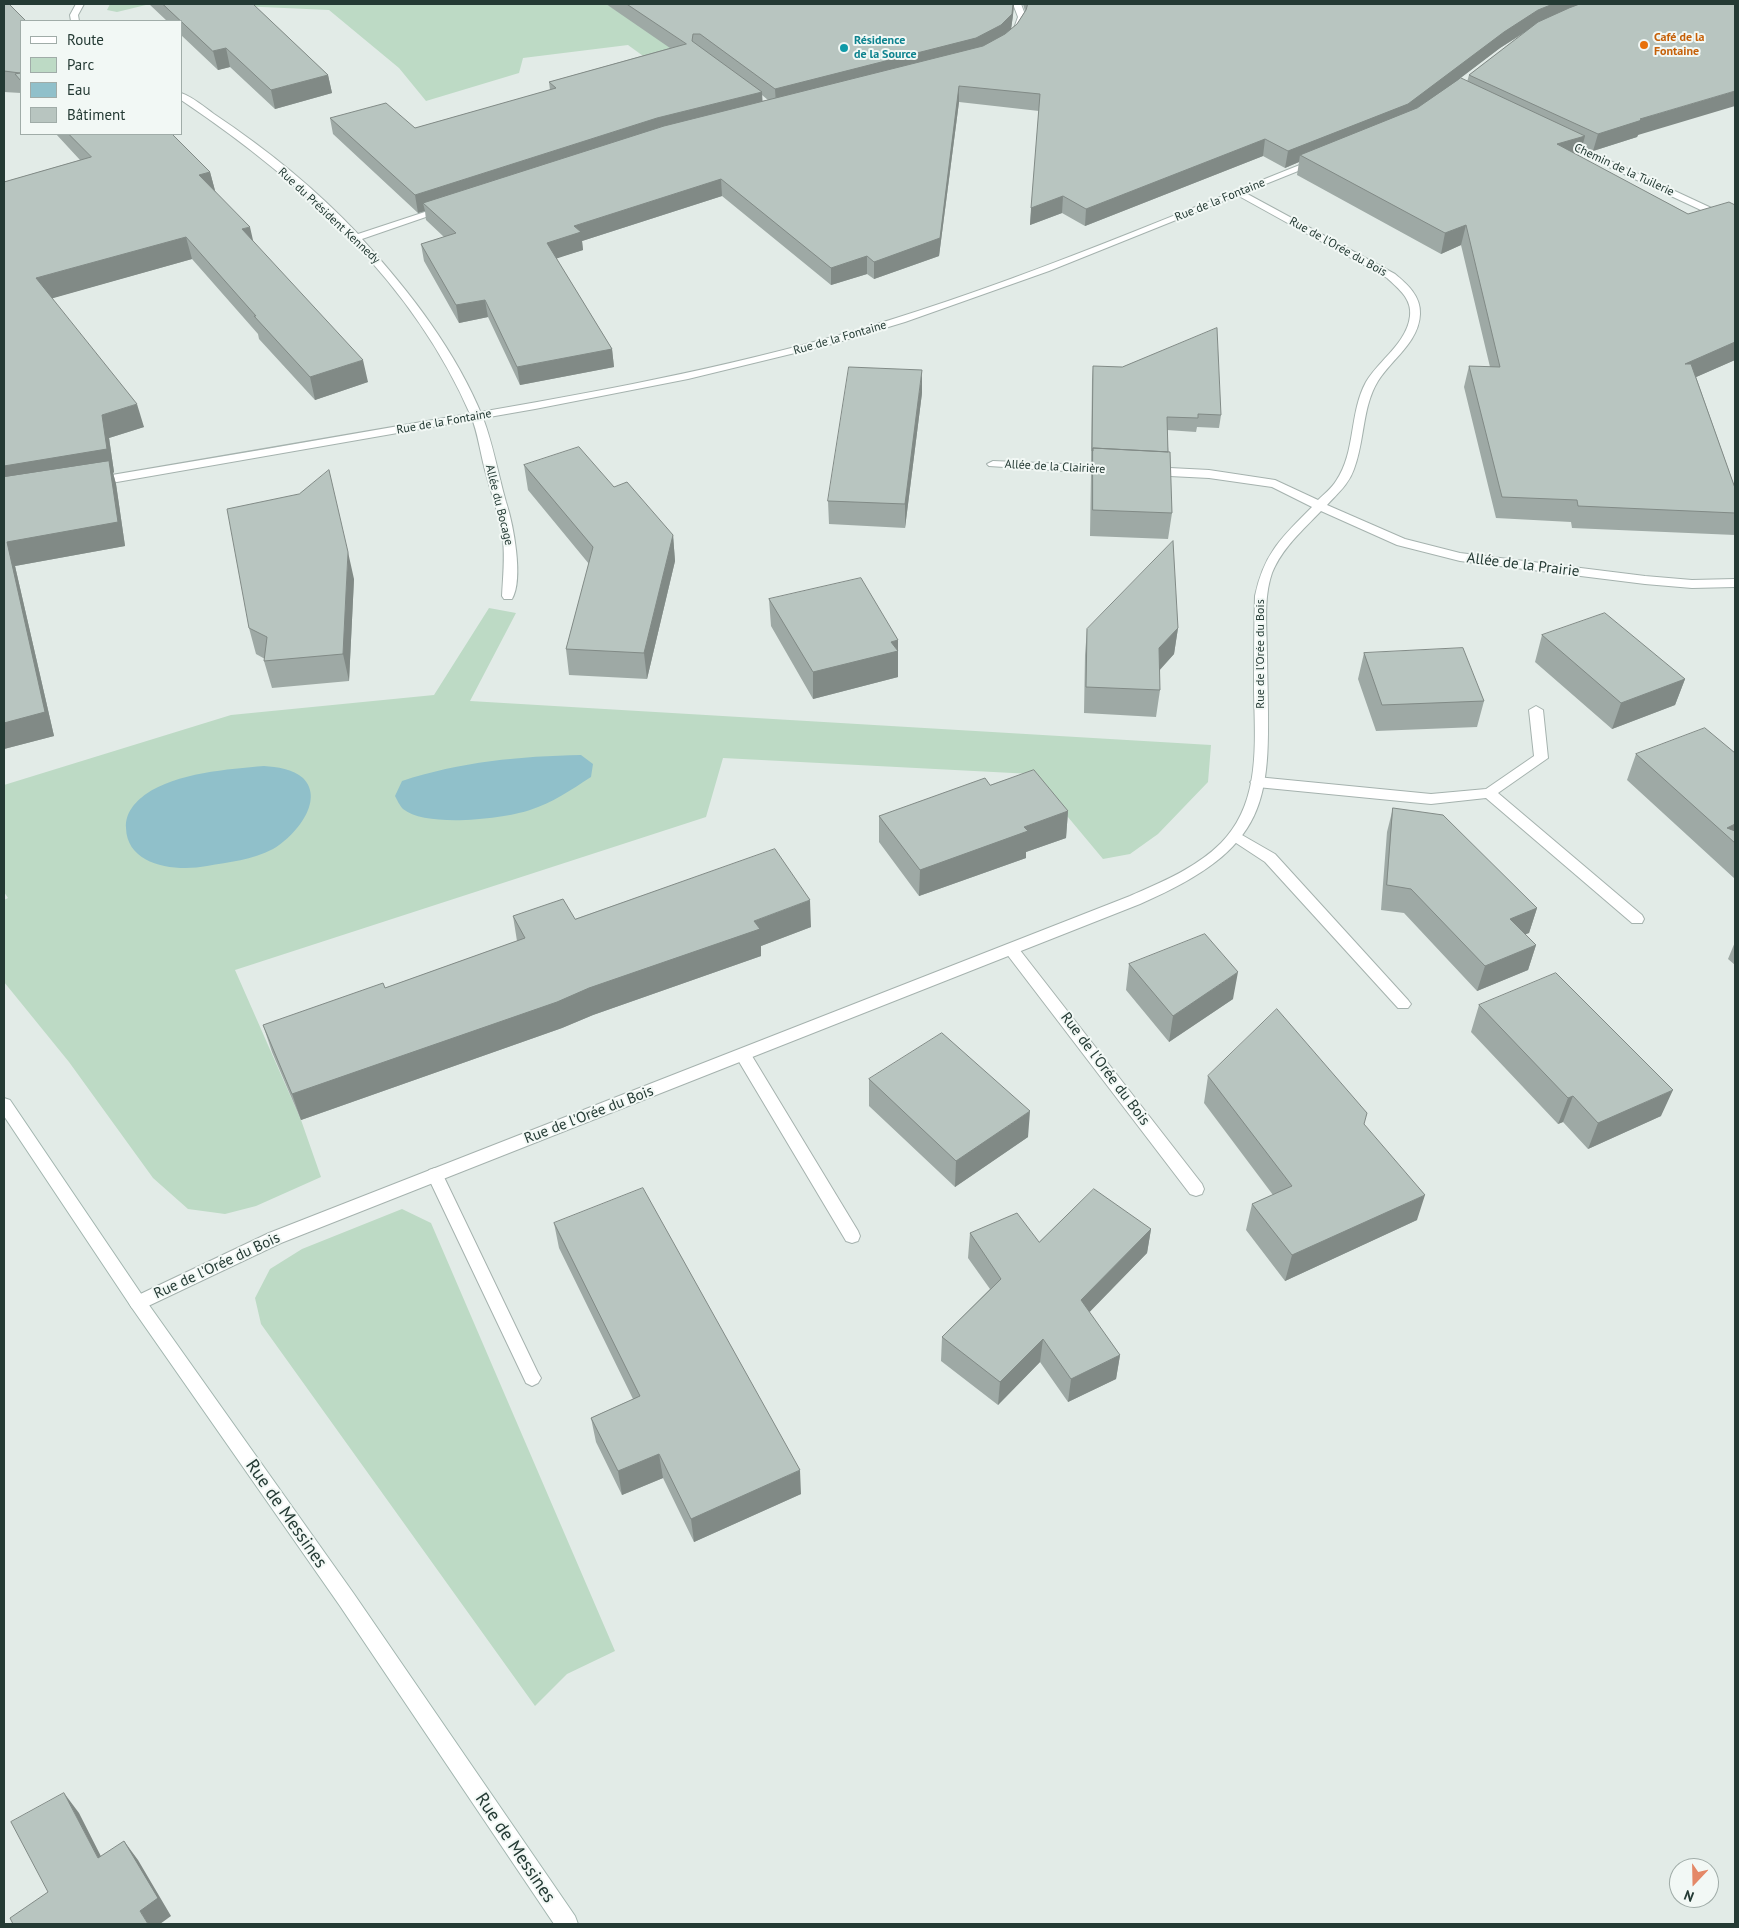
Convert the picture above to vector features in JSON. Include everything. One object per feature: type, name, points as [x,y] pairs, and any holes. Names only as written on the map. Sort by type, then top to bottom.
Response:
[{"type":"street","points":[[75,20],[74,14],[80,4]]},
{"type":"street","points":[[1011,40],[1016,36],[1022,20],[1017,4]]},
{"type":"street","name":"Rue du Président Kennedy","points":[[182,97],[255,148],[356,238],[381,266],[428,330],[452,366],[477,417]]},
{"type":"street","name":"Chemin de la Tuilerie","points":[[1554,138],[1735,223]]},
{"type":"street","name":"Rue de la Fontaine","points":[[80,485],[477,417],[688,376],[828,342],[1045,269],[1329,156]]},
{"type":"street","name":"Rue de l'Orée du Bois","points":[[138,1303],[275,1238],[743,1055],[1172,884],[1202,866],[1235,836],[1251,809],[1258,782],[1262,745],[1261,596],[1266,572],[1277,553],[1343,480],[1354,448],[1357,422],[1362,403],[1372,383],[1411,330],[1415,316],[1414,302],[1406,289],[1391,276],[1240,193]]},
{"type":"street","points":[[356,238],[458,204]]},
{"type":"street","name":"Allée du Bocage","points":[[477,417],[508,536],[511,565],[508,596]]},
{"type":"street","name":"Allée de la Clairière","points":[[993,464],[1121,470]]},
{"type":"street","points":[[1141,471],[1209,474],[1267,483],[1321,506]]},
{"type":"street","name":"Allée de la Prairie","points":[[1321,506],[1401,542],[1460,557],[1644,580],[1692,584],[1735,583]]},
{"type":"street","points":[[1258,782],[1431,799],[1489,793],[1541,758],[1536,710]]},
{"type":"street","points":[[1489,793],[1637,919]]},
{"type":"street","points":[[1235,836],[1270,858],[1403,1004]]},
{"type":"street","name":"Rue de l'Orée du Bois","points":[[1011,949],[1196,1189]]},
{"type":"street","points":[[743,1055],[852,1236]]},
{"type":"street","name":"Rue de Messines","points":[[4,1104],[138,1303],[347,1600],[567,1924]]},
{"type":"street","points":[[435,1175],[532,1378]]},
{"type":"green space","points":[[110,4],[150,4],[117,12],[107,10]]},
{"type":"green space","points":[[195,4],[606,4],[689,53],[650,61],[628,45],[523,58],[519,73],[426,101],[399,68],[329,10]]},
{"type":"green space","points":[[489,608],[516,613],[470,701],[1211,745],[1208,782],[1158,834],[1130,854],[1103,859],[1032,774],[723,758],[706,817],[235,970],[301,1120],[321,1177],[256,1206],[225,1214],[188,1209],[153,1178],[69,1062],[4,982],[4,900],[8,898],[4,892],[4,785],[231,715],[434,695]]},
{"type":"green space","points":[[402,1209],[431,1223],[615,1651],[567,1674],[535,1706],[261,1324],[255,1298],[270,1269],[302,1249]]},
{"type":"water","points":[[581,755],[593,764],[591,777],[554,800],[518,813],[484,819],[446,820],[429,818],[414,815],[403,809],[395,796],[402,781],[446,769],[490,761]]},
{"type":"water","points":[[264,766],[295,772],[303,778],[309,787],[311,797],[309,808],[297,828],[281,844],[273,849],[257,856],[240,860],[195,868],[181,868],[155,864],[135,851],[128,841],[126,823],[129,813],[142,797],[158,787],[172,781],[203,773]]},
{"type":"building","points":[[4,4],[9,4],[25,20],[20,20],[20,73],[4,71]]},
{"type":"building","points":[[163,4],[253,4],[328,75],[271,90],[226,48],[213,51]]},
{"type":"building","points":[[627,4],[1013,4],[1012,14],[1001,25],[976,38],[775,89],[700,34],[693,34],[692,41],[762,92],[657,118],[415,195],[330,118],[386,103],[415,128],[556,88],[549,82],[686,44]]},
{"type":"building","points":[[1028,4],[1553,4],[1538,10],[1504,32],[1408,104],[1288,151],[1265,139],[1086,209],[1063,196],[1031,208],[1040,94],[959,86],[940,238],[874,262],[867,256],[831,268],[721,179],[574,226],[581,232],[547,243],[612,349],[517,367],[485,300],[456,305],[421,244],[456,233],[423,203],[664,126],[983,46],[1005,34],[1017,24]]},
{"type":"building","points":[[1580,4],[1735,4],[1735,91],[1640,119],[1642,120],[1598,134],[1469,75],[1538,22]]},
{"type":"building","points":[[20,73],[20,80],[15,74]]},
{"type":"building","points":[[1461,78],[1585,136],[1557,144],[1688,214],[1729,202],[1735,205],[1735,342],[1685,364],[1691,364],[1735,488],[1735,513],[1578,506],[1577,500],[1502,497],[1469,366],[1500,367],[1466,225],[1445,233],[1300,155],[1417,108]]},
{"type":"building","points":[[70,135],[173,135],[210,172],[199,175],[250,227],[242,229],[363,360],[310,377],[186,237],[36,278],[137,404],[102,415],[107,449],[4,466],[4,182],[91,157]]},
{"type":"building","points":[[1217,328],[1221,415],[1198,414],[1198,418],[1167,417],[1168,452],[1093,448],[1092,451],[1093,366],[1122,367]]},
{"type":"building","points":[[849,367],[922,370],[905,504],[828,501]]},
{"type":"building","points":[[579,447],[614,487],[627,482],[673,535],[644,653],[566,649],[593,547],[524,465]]},
{"type":"building","points":[[1093,448],[1170,452],[1172,513],[1093,510]]},
{"type":"building","points":[[109,461],[118,522],[7,542],[45,712],[4,723],[4,477]]},
{"type":"building","points":[[329,470],[348,552],[343,654],[264,661],[267,637],[249,628],[227,509],[299,494]]},
{"type":"building","points":[[1173,541],[1178,628],[1159,648],[1160,690],[1086,687],[1087,629]]},
{"type":"building","points":[[861,578],[898,640],[891,642],[898,651],[813,672],[769,599]]},
{"type":"building","points":[[1605,613],[1685,679],[1621,703],[1542,635]]},
{"type":"building","points":[[1463,648],[1484,701],[1382,705],[1364,653]]},
{"type":"building","points":[[1705,728],[1735,753],[1735,824],[1727,828],[1735,831],[1735,843],[1636,754]]},
{"type":"building","points":[[1034,770],[1068,811],[1024,827],[1028,831],[920,870],[879,816],[985,778],[990,785]]},
{"type":"building","points":[[1393,808],[1443,815],[1537,908],[1510,919],[1536,945],[1485,966],[1411,889],[1387,885]]},
{"type":"building","points":[[775,849],[810,900],[754,921],[760,929],[292,1094],[263,1025],[383,983],[385,988],[525,938],[513,916],[563,899],[575,919]]},
{"type":"building","points":[[1205,934],[1238,972],[1173,1016],[1129,964]]},
{"type":"building","points":[[1556,973],[1673,1090],[1598,1123],[1573,1096],[1568,1098],[1479,1005]]},
{"type":"building","points":[[1277,1009],[1367,1113],[1364,1124],[1425,1195],[1292,1255],[1252,1204],[1292,1186],[1208,1076]]},
{"type":"building","points":[[942,1033],[1030,1111],[956,1161],[869,1079]]},
{"type":"building","points":[[643,1188],[800,1470],[691,1519],[659,1454],[618,1471],[591,1418],[640,1396],[554,1223]]},
{"type":"building","points":[[1094,1189],[1151,1229],[1081,1300],[1120,1355],[1071,1379],[1043,1339],[1000,1382],[942,1337],[1001,1279],[970,1233],[1017,1213],[1039,1242]]},
{"type":"building","points":[[64,1793],[98,1858],[124,1841],[158,1898],[140,1911],[148,1924],[13,1924],[10,1918],[48,1892],[11,1822]]},
{"type":"place","name":"Café de la Fontaine","points":[[1644,45]]},
{"type":"place","name":"Résidence de la Source","points":[[844,48]]}]
